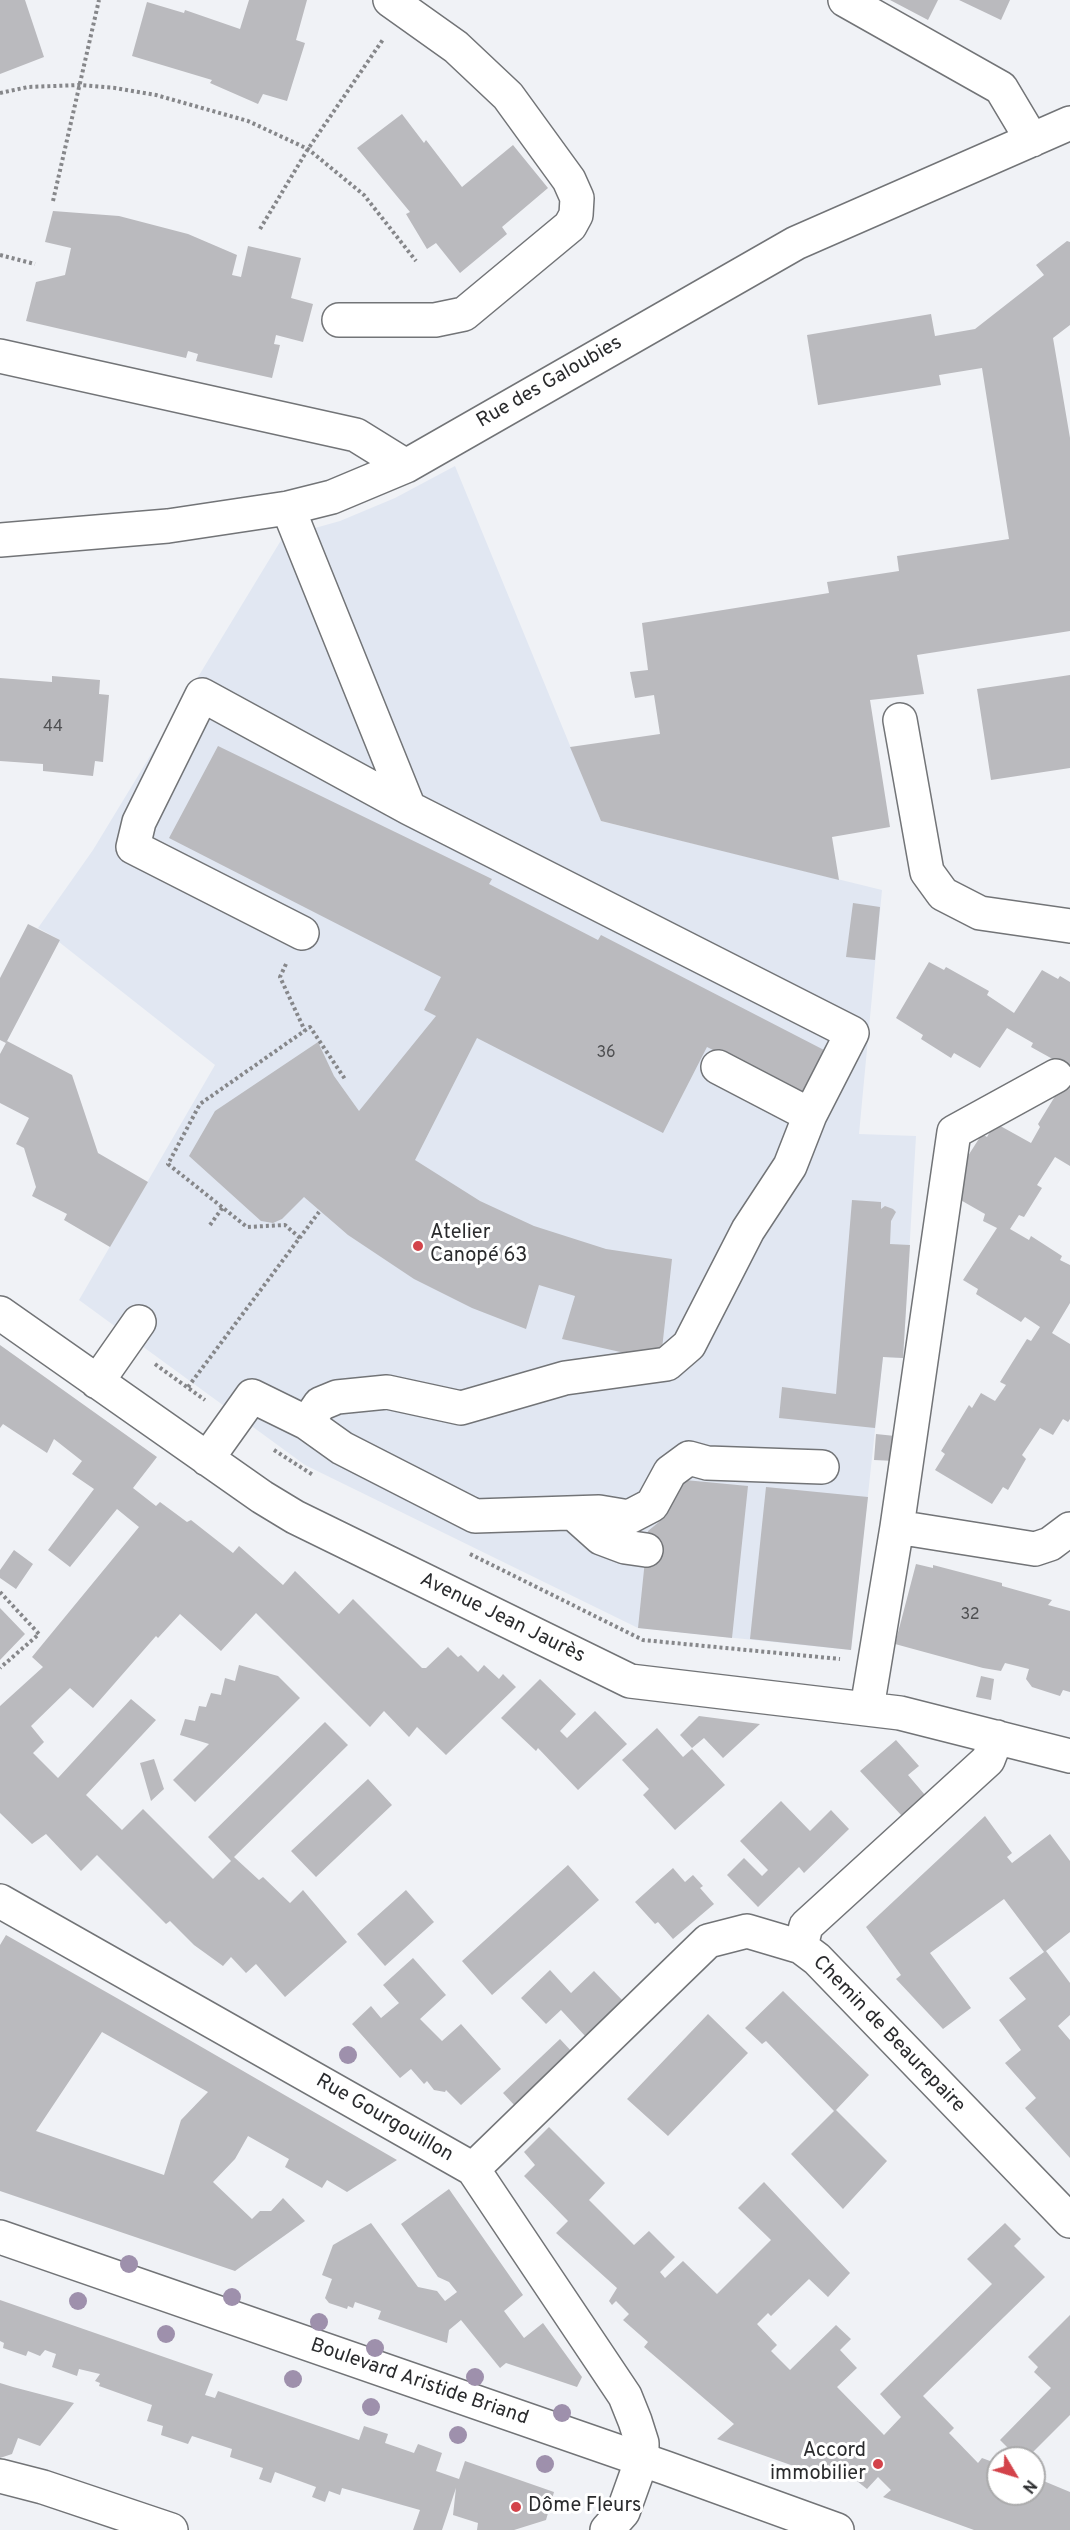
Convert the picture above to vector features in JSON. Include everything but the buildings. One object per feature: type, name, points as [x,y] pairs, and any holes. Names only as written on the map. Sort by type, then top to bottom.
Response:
[{"type":"street","points":[[845,0],[1001,88],[1032,140]]},
{"type":"street","points":[[339,320],[435,320],[464,314],[570,226],[576,215],[577,198],[569,180],[508,96],[456,47],[397,4]]},
{"type":"street","name":"Rue des Galoubies","points":[[0,540],[168,526],[288,508],[332,497],[406,466],[796,243],[1070,123]]},
{"type":"street","points":[[0,356],[356,435],[406,466]]},
{"type":"street","points":[[288,508],[409,808]]},
{"type":"street","points":[[302,933],[133,847],[139,822],[202,694],[409,808],[852,1033],[810,1115],[790,1166],[748,1230],[689,1345],[668,1364],[565,1378],[461,1407],[387,1392],[337,1397],[320,1404],[307,1423]]},
{"type":"street","points":[[900,720],[927,872],[943,894],[980,913],[1070,927]]},
{"type":"street","points":[[718,1067],[810,1115]]},
{"type":"street","points":[[867,1708],[897,1527],[954,1132],[1056,1076]]},
{"type":"street","name":"Avenue Jean Jaurès","points":[[0,1313],[207,1459],[296,1517],[630,1682],[900,1713],[1070,1756]]},
{"type":"street","points":[[97,1382],[139,1322]]},
{"type":"street","points":[[207,1459],[252,1396],[307,1423],[342,1448],[475,1516],[599,1512],[629,1517],[652,1505],[670,1472],[689,1458],[707,1463],[822,1467]]},
{"type":"street","points":[[573,1513],[601,1538],[625,1547],[646,1550]]},
{"type":"street","points":[[897,1527],[1035,1549],[1050,1544],[1070,1529]]},
{"type":"street","points":[[801,1947],[806,1926],[988,1760],[997,1737]]},
{"type":"street","name":"Rue Gourgouillon","points":[[0,1901],[473,2169],[625,2396],[642,2443],[642,2459]]},
{"type":"street","name":"Chemin de Beaurepaire","points":[[473,2169],[708,1941],[747,1931],[801,1947],[817,1959],[1070,2221]]},
{"type":"street","name":"Boulevard Aristide Briand","points":[[0,2237],[642,2459],[798,2524],[837,2530]]},
{"type":"street","points":[[607,2530],[623,2512],[642,2459]]},
{"type":"street","points":[[0,2476],[43,2487],[171,2530]]},
{"type":"path","points":[[53,201],[99,0]]},
{"type":"path","points":[[260,229],[397,4]]},
{"type":"path","points":[[0,93],[28,87],[79,85],[156,94],[248,121],[308,149],[364,195],[417,261]]},
{"type":"path","points":[[0,255],[35,264]]},
{"type":"path","points":[[302,933],[280,977],[306,1031]]},
{"type":"path","points":[[300,1238],[285,1225],[247,1227],[168,1164],[200,1104],[310,1027],[345,1079]]},
{"type":"path","points":[[210,1225],[223,1208]]},
{"type":"path","points":[[319,1212],[188,1387],[299,1468],[320,1479]]},
{"type":"path","points":[[466,1552],[643,1640],[844,1660]]},
{"type":"path","points":[[0,1592],[39,1634],[0,1668]]},
{"type":"shaded area","points":[[455,466],[601,821],[882,890],[859,1134],[916,1136],[903,1358],[883,1357],[851,1650],[638,1628],[305,1465],[79,1300],[215,1065],[59,942],[60,940],[38,928],[93,850],[283,537],[340,521],[395,498]]},
{"type":"place","name":"Atelier Canopé 63","points":[[418,1246]]},
{"type":"place","name":"Accord immobilier","points":[[878,2464]]},
{"type":"place","name":"Dôme Fleurs","points":[[516,2507]]}]
